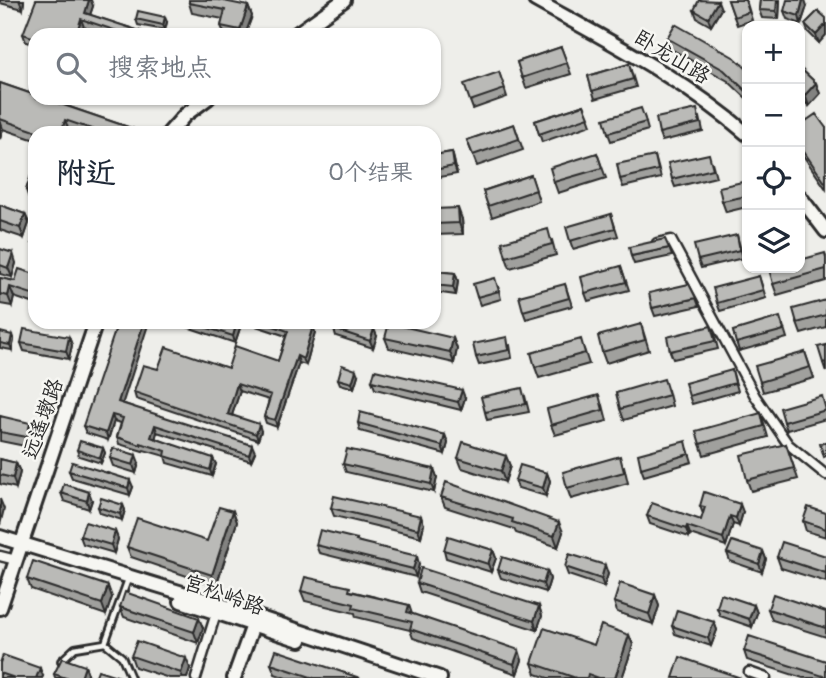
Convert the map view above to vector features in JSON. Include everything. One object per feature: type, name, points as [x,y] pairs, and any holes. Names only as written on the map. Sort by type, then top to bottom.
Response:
[{"type":"main road","points":[[305,28],[344,0]]},
{"type":"main road","name":"卧龙山路","points":[[535,0],[666,75],[716,107],[742,130]]},
{"type":"main road","points":[[175,126],[198,105]]},
{"type":"main road","points":[[805,204],[826,231]]},
{"type":"main road","name":"远遥墩路","points":[[0,608],[94,329]]},
{"type":"main road","points":[[0,537],[19,550]]},
{"type":"main road","points":[[0,545],[212,602],[440,678]]},
{"type":"main road","name":"宫松岭路","points":[[19,550],[127,582],[417,678]]},
{"type":"main road","points":[[234,678],[253,625]]},
{"type":"street","points":[[651,245],[671,240],[755,396],[788,444],[826,475]]},
{"type":"street","points":[[0,556],[19,550]]},
{"type":"street","points":[[196,678],[216,613]]},
{"type":"street","points":[[749,672],[766,678]]},
{"type":"lane","points":[[105,643],[127,582]]},
{"type":"lane","points":[[58,668],[62,659],[75,648],[105,643],[122,657],[131,678]]},
{"type":"building","points":[[36,0],[89,0],[85,13],[131,28],[108,28],[81,19],[78,28],[28,28],[28,36],[23,34]]},
{"type":"building","points":[[189,0],[219,0],[248,6],[241,28],[230,28],[221,26],[225,10],[189,3]]},
{"type":"building","points":[[699,0],[718,1],[708,18],[694,10]]},
{"type":"building","points":[[728,0],[745,0],[749,12],[734,17]]},
{"type":"building","points":[[760,0],[777,0],[776,11],[759,10]]},
{"type":"building","points":[[787,0],[803,0],[799,16],[784,11]]},
{"type":"building","points":[[138,11],[165,17],[163,25],[136,19]]},
{"type":"building","points":[[818,11],[826,18],[826,24],[816,35],[805,24]]},
{"type":"building","points":[[675,24],[735,58],[742,64],[742,87],[724,70],[667,38]]},
{"type":"building","points":[[561,47],[567,63],[522,78],[517,62]]},
{"type":"building","points":[[629,64],[633,79],[592,91],[588,76]]},
{"type":"building","points":[[499,72],[505,89],[470,101],[464,84]]},
{"type":"building","points":[[805,73],[816,83],[805,95]]},
{"type":"building","points":[[0,83],[28,93],[28,105],[64,105],[125,126],[83,126],[65,120],[63,126],[28,126],[28,129],[0,119]]},
{"type":"building","points":[[584,105],[589,117],[539,134],[535,121]]},
{"type":"building","points":[[641,108],[646,122],[608,133],[604,119]]},
{"type":"building","points":[[697,109],[700,123],[659,133],[656,118]]},
{"type":"building","points":[[816,114],[826,128],[826,184],[805,153],[805,122]]},
{"type":"building","points":[[514,124],[519,139],[473,155],[467,140]]},
{"type":"building","points":[[452,152],[454,166],[441,169],[441,154]]},
{"type":"building","points":[[597,153],[602,168],[554,182],[550,168]]},
{"type":"building","points":[[709,154],[713,169],[672,179],[668,163]]},
{"type":"building","points":[[655,156],[658,170],[620,179],[617,164]]},
{"type":"building","points":[[531,175],[536,190],[488,206],[483,191]]},
{"type":"building","points":[[742,182],[742,197],[722,201],[719,187]]},
{"type":"building","points":[[0,205],[25,214],[20,228],[0,221]]},
{"type":"building","points":[[458,208],[459,223],[441,224],[441,209]]},
{"type":"building","points":[[611,214],[615,228],[570,241],[566,227]]},
{"type":"building","points":[[548,229],[552,244],[506,257],[502,242]]},
{"type":"building","points":[[737,235],[740,250],[698,260],[694,245]]},
{"type":"building","points":[[665,239],[669,248],[631,256],[629,247]]},
{"type":"building","points":[[0,249],[13,253],[8,268],[0,265]]},
{"type":"building","points":[[825,253],[826,269],[773,284],[770,273],[805,273],[805,259]]},
{"type":"building","points":[[621,266],[626,282],[585,293],[581,277]]},
{"type":"building","points":[[19,269],[28,272],[28,293],[10,287],[8,296],[0,294],[0,278],[15,281]]},
{"type":"building","points":[[441,272],[455,273],[453,287],[441,286]]},
{"type":"building","points":[[759,276],[763,290],[717,303],[713,288]]},
{"type":"building","points":[[495,278],[499,291],[477,297],[473,284]]},
{"type":"building","points":[[565,284],[569,298],[523,311],[519,296]]},
{"type":"building","points":[[689,284],[696,298],[652,308],[649,293]]},
{"type":"building","points":[[826,300],[826,315],[797,323],[793,309]]},
{"type":"building","points":[[780,317],[784,330],[736,343],[733,331]]},
{"type":"building","points":[[641,324],[645,340],[602,352],[598,336]]},
{"type":"building","points":[[711,326],[715,341],[670,351],[667,337]]},
{"type":"building","points":[[24,329],[69,337],[66,351],[21,343]]},
{"type":"building","points":[[116,329],[142,329],[118,402],[252,445],[249,455],[155,425],[151,437],[213,458],[210,470],[165,456],[166,451],[117,437],[123,418],[112,415],[106,433],[83,426]]},
{"type":"building","points":[[211,329],[235,329],[233,336]]},
{"type":"building","points":[[282,329],[312,329],[303,359],[297,356],[275,420],[264,417],[271,395],[237,384],[228,414],[259,424],[256,434],[134,392],[143,365],[158,369],[166,347],[228,368],[235,346],[278,361],[288,331]]},
{"type":"building","points":[[334,329],[374,329],[370,341]]},
{"type":"building","points":[[387,329],[415,329],[453,338],[450,352],[385,338]]},
{"type":"building","points":[[0,332],[12,335],[10,345],[0,343]]},
{"type":"building","points":[[507,337],[509,350],[476,357],[473,344]]},
{"type":"building","points":[[581,339],[585,353],[535,367],[531,353]]},
{"type":"building","points":[[826,345],[826,362],[823,363],[818,347]]},
{"type":"building","points":[[805,352],[810,367],[760,382],[755,366]]},
{"type":"building","points":[[342,365],[356,370],[352,383],[338,379]]},
{"type":"building","points":[[375,370],[462,390],[458,402],[372,381]]},
{"type":"building","points":[[732,370],[735,383],[689,396],[685,383]]},
{"type":"building","points":[[664,379],[669,395],[620,409],[616,393]]},
{"type":"building","points":[[522,388],[526,404],[485,412],[481,397]]},
{"type":"building","points":[[599,395],[603,410],[551,425],[547,409]]},
{"type":"building","points":[[822,396],[826,410],[784,422],[780,408]]},
{"type":"building","points":[[360,412],[445,435],[442,446],[358,423]]},
{"type":"building","points":[[761,413],[764,426],[700,444],[696,431]]},
{"type":"building","points":[[0,416],[30,423],[27,437],[0,432]]},
{"type":"building","points":[[80,441],[103,448],[100,458],[77,450]]},
{"type":"building","points":[[686,441],[689,454],[641,468],[638,454]]},
{"type":"building","points":[[463,442],[506,456],[501,471],[458,458]]},
{"type":"building","points":[[826,442],[826,456],[824,457],[820,444]]},
{"type":"building","points":[[786,444],[794,468],[747,480],[741,455]]},
{"type":"building","points":[[113,448],[136,455],[133,465],[110,458]]},
{"type":"building","points":[[347,449],[434,469],[431,484],[343,464]]},
{"type":"building","points":[[620,456],[624,472],[567,488],[563,472]]},
{"type":"building","points":[[0,459],[16,463],[13,478],[0,475]]},
{"type":"building","points":[[72,462],[130,480],[128,488],[69,471]]},
{"type":"building","points":[[520,465],[547,473],[543,488],[515,480]]},
{"type":"building","points":[[446,482],[559,522],[554,536],[512,522],[513,519],[441,497]]},
{"type":"building","points":[[64,484],[89,492],[87,501],[61,493]]},
{"type":"building","points":[[704,492],[740,504],[736,518],[730,516],[723,538],[647,516],[652,503],[701,520],[705,507],[700,506]]},
{"type":"building","points":[[334,496],[421,516],[418,529],[331,508]]},
{"type":"building","points":[[101,498],[123,505],[120,514],[98,507]]},
{"type":"building","points":[[219,507],[233,511],[212,575],[127,547],[137,518],[207,541]]},
{"type":"building","points":[[808,507],[826,513],[826,529],[803,521]]},
{"type":"building","points":[[85,522],[115,531],[111,545],[80,536]]},
{"type":"building","points":[[320,530],[417,556],[413,569],[316,545]]},
{"type":"building","points":[[448,536],[493,550],[488,564],[444,550]]},
{"type":"building","points":[[732,541],[763,551],[759,564],[727,553]]},
{"type":"building","points":[[782,542],[826,556],[826,573],[777,557]]},
{"type":"building","points":[[569,554],[605,565],[601,579],[565,567]]},
{"type":"building","points":[[502,557],[547,571],[543,584],[498,570]]},
{"type":"building","points":[[33,561],[108,586],[102,604],[27,579]]},
{"type":"building","points":[[421,568],[539,606],[534,621],[417,583]]},
{"type":"building","points":[[305,577],[409,605],[407,612],[519,650],[514,664],[410,629],[412,622],[353,608],[354,604],[301,591]]},
{"type":"building","points":[[620,583],[655,595],[649,614],[614,602]]},
{"type":"building","points":[[125,592],[199,618],[194,632],[120,607]]},
{"type":"building","points":[[721,594],[754,605],[749,619],[717,608]]},
{"type":"building","points":[[773,594],[826,612],[826,628],[768,609]]},
{"type":"building","points":[[677,610],[714,622],[708,638],[672,626]]},
{"type":"building","points":[[601,625],[629,635],[615,678],[599,678],[588,674],[587,678],[576,678],[532,663],[544,628],[594,645]]},
{"type":"building","points":[[749,636],[826,661],[826,677],[744,651]]},
{"type":"building","points":[[137,641],[186,658],[181,673],[131,656]]},
{"type":"building","points":[[276,650],[360,678],[314,678],[271,664]]},
{"type":"building","points":[[3,655],[40,668],[36,678],[15,678],[0,673]]},
{"type":"building","points":[[680,657],[741,678],[673,678]]},
{"type":"building","points":[[62,658],[85,666],[81,678],[66,678],[54,674]]},
{"type":"building","points":[[98,670],[123,678],[95,678]]}]
